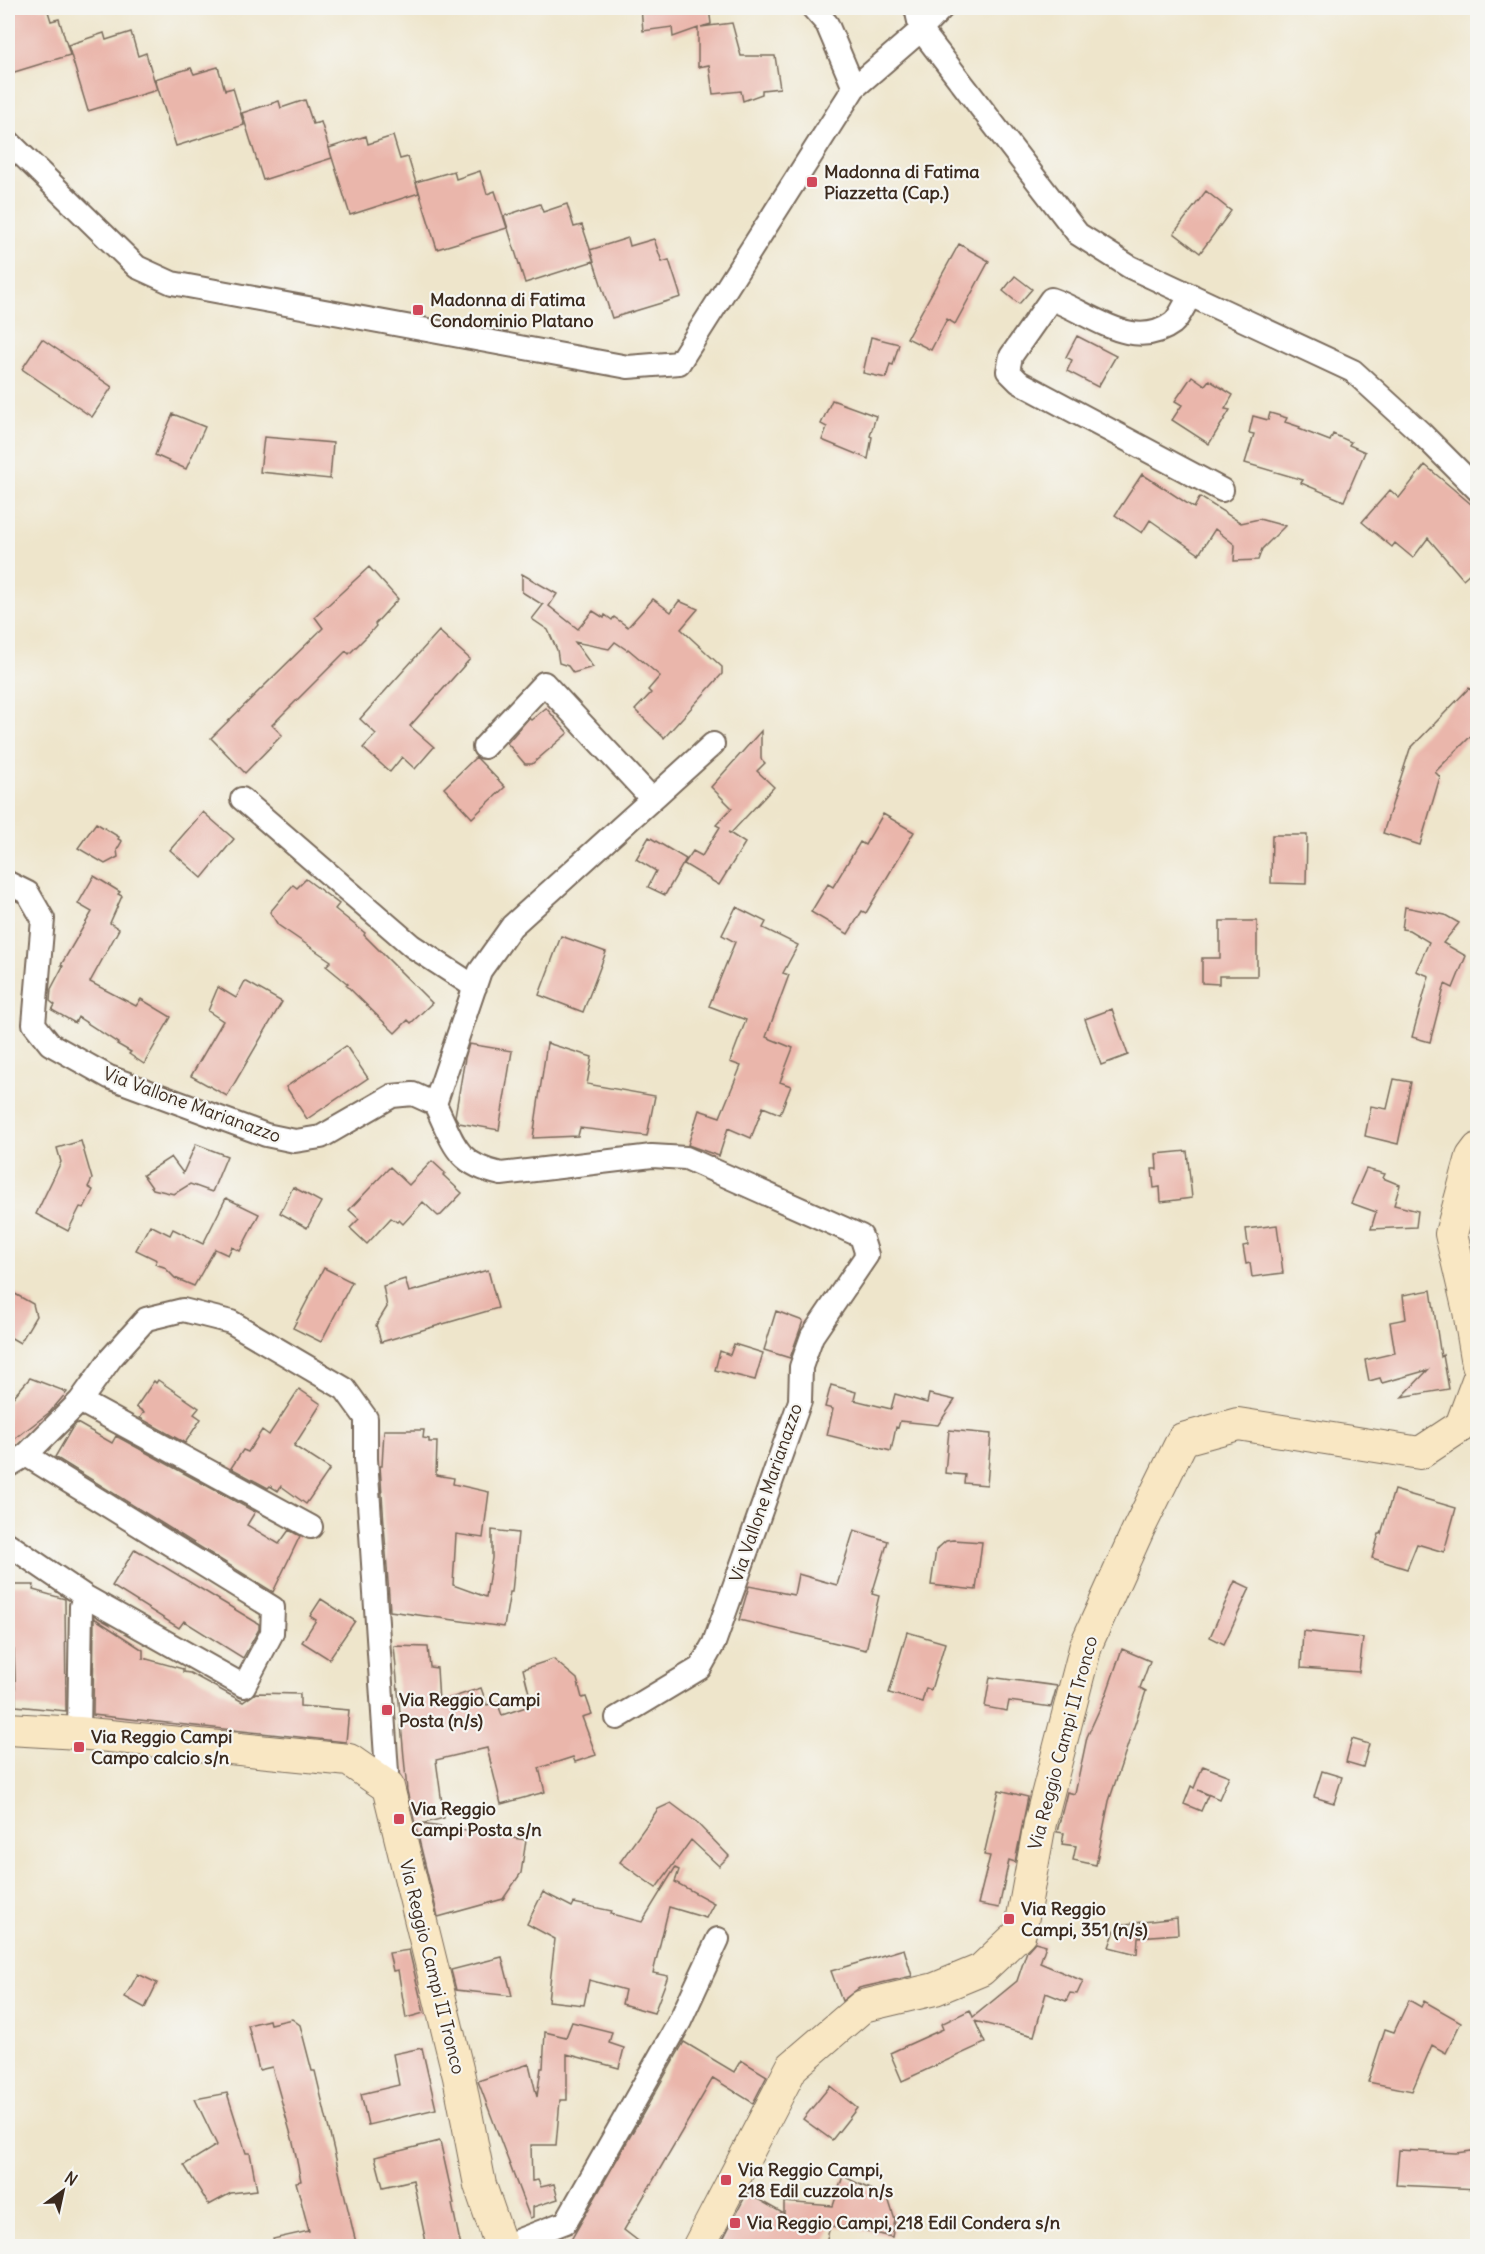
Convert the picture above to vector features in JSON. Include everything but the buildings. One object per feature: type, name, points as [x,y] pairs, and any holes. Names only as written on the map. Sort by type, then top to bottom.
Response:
[{"type":"main road","points":[[1478,1149],[1472,1156],[1451,1234],[1469,1311],[1478,1364]]},
{"type":"main road","name":"Via Reggio Campi II Tronco","points":[[699,2247],[792,2067],[863,2006],[935,1989],[981,1970],[1020,1933],[1040,1823],[1086,1645],[1138,1530],[1183,1439],[1238,1424],[1420,1454],[1461,1426],[1478,1380]]},
{"type":"main road","points":[[8,1729],[80,1733],[349,1760],[388,1787]]},
{"type":"main road","name":"Via Reggio Campi II Tronco","points":[[388,1787],[459,2077],[480,2185],[502,2247]]},
{"type":"street","points":[[813,8],[827,24],[854,87]]},
{"type":"street","points":[[916,8],[921,30],[1078,234],[1130,267],[1353,371],[1421,433],[1478,490]]},
{"type":"street","points":[[8,141],[137,267],[172,283],[628,367],[679,363],[854,87],[921,30],[942,8]]},
{"type":"street","points":[[1191,295],[1174,322],[1154,332],[1135,335],[1112,328],[1069,305],[1051,299],[1011,356],[1008,371],[1019,382],[1222,490]]},
{"type":"street","points":[[484,747],[544,683],[652,799]]},
{"type":"street","points":[[435,1104],[480,971],[512,926],[713,744]]},
{"type":"street","points":[[242,799],[412,946],[475,987]]},
{"type":"street","name":"Via Vallone Marianazzo","points":[[8,883],[28,893],[43,919],[34,1024],[50,1044],[109,1077],[266,1135],[295,1141],[321,1137],[392,1096],[413,1094],[435,1104],[460,1155],[480,1170],[501,1174],[652,1156],[686,1158],[861,1236],[867,1255],[812,1336],[801,1367],[800,1401],[714,1642],[700,1668],[617,1718]]},
{"type":"street","points":[[8,1544],[86,1597],[244,1686],[272,1633],[273,1608],[17,1461],[80,1401],[111,1358],[146,1319],[183,1310],[231,1322],[345,1389],[366,1418],[366,1459],[388,1787]]},
{"type":"street","points":[[80,1401],[311,1527]]},
{"type":"street","points":[[80,1733],[81,1606],[86,1597]]},
{"type":"street","points":[[502,2247],[566,2222],[680,2021],[718,1939]]},
{"type":"place","name":"Madonna di Fatima Piazzetta (Cap.)","points":[[812,182]]},
{"type":"place","name":"Madonna di Fatima Condominio Platano","points":[[418,310]]},
{"type":"place","name":"Via Reggio Campi Posta (n/s)","points":[[387,1710]]},
{"type":"place","name":"Via Reggio Campi Campo calcio s/n","points":[[79,1747]]},
{"type":"place","name":"Via Reggio Campi Posta s/n","points":[[399,1819]]},
{"type":"place","name":"Via Reggio Campi, 351 (n/s)","points":[[1009,1919]]},
{"type":"place","name":"Via Reggio Campi, 218 Edil cuzzola n/s","points":[[726,2180]]},
{"type":"place","name":"Via Reggio Campi, 218 Edil Condera s/n","points":[[735,2223]]}]
